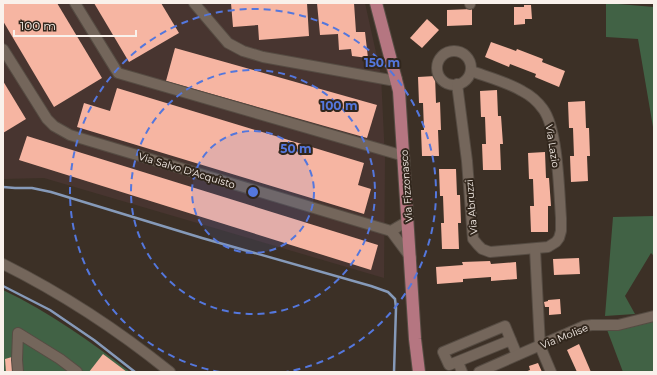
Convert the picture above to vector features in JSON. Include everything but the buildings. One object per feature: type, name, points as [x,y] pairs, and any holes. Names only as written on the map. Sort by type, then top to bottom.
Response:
[{"type":"main road","name":"Via Fizzonasco","points":[[376,3],[397,79],[402,114],[415,339],[419,372]]},
{"type":"street","points":[[75,3],[118,72],[404,156]]},
{"type":"street","points":[[194,3],[228,43],[243,51],[270,58],[390,80],[397,79]]},
{"type":"street","name":"Via Salvo D'Acquisto","points":[[3,49],[47,120],[54,126],[70,135],[391,232]]},
{"type":"street","points":[[458,51],[469,59],[471,71],[463,82],[451,84],[440,76],[438,64],[446,53],[458,51]]},
{"type":"street","name":"Via Lazio","points":[[471,71],[512,85],[524,92],[537,101],[544,110],[550,122],[553,138],[561,231],[560,238],[556,242],[548,247],[534,249]]},
{"type":"street","name":"Via Abruzzi","points":[[457,84],[467,161],[473,239],[482,249],[490,252],[534,249]]},
{"type":"street","points":[[408,221],[391,232],[411,258]]},
{"type":"street","points":[[534,249],[540,346],[551,372]]},
{"type":"street","points":[[3,264],[31,278],[89,312],[170,372]]},
{"type":"street","name":"Via Molise","points":[[479,372],[584,326],[592,324],[618,324],[654,316]]},
{"type":"street","points":[[511,340],[449,366],[443,352],[505,326],[511,340],[517,355]]},
{"type":"street","points":[[18,372],[18,333],[60,359],[77,372]]},
{"type":"street","points":[[458,362],[462,372]]},
{"type":"shaded area","points":[[3,3],[365,3],[381,75],[385,159],[384,278],[44,178],[3,179]]},
{"type":"green space","points":[[606,3],[654,7],[654,133],[638,39],[606,37]]},
{"type":"green space","points":[[654,216],[654,256],[651,253],[625,296],[635,314],[605,316],[613,217]]},
{"type":"green space","points":[[3,290],[37,308],[69,328],[130,372],[3,372]]},
{"type":"green space","points":[[654,321],[654,372],[623,372],[606,327]]},
{"type":"waterway","points":[[3,187],[32,188],[51,192],[388,292],[395,299],[396,308],[394,372]]},
{"type":"waterway","points":[[3,286],[50,310],[94,340],[135,372]]}]
